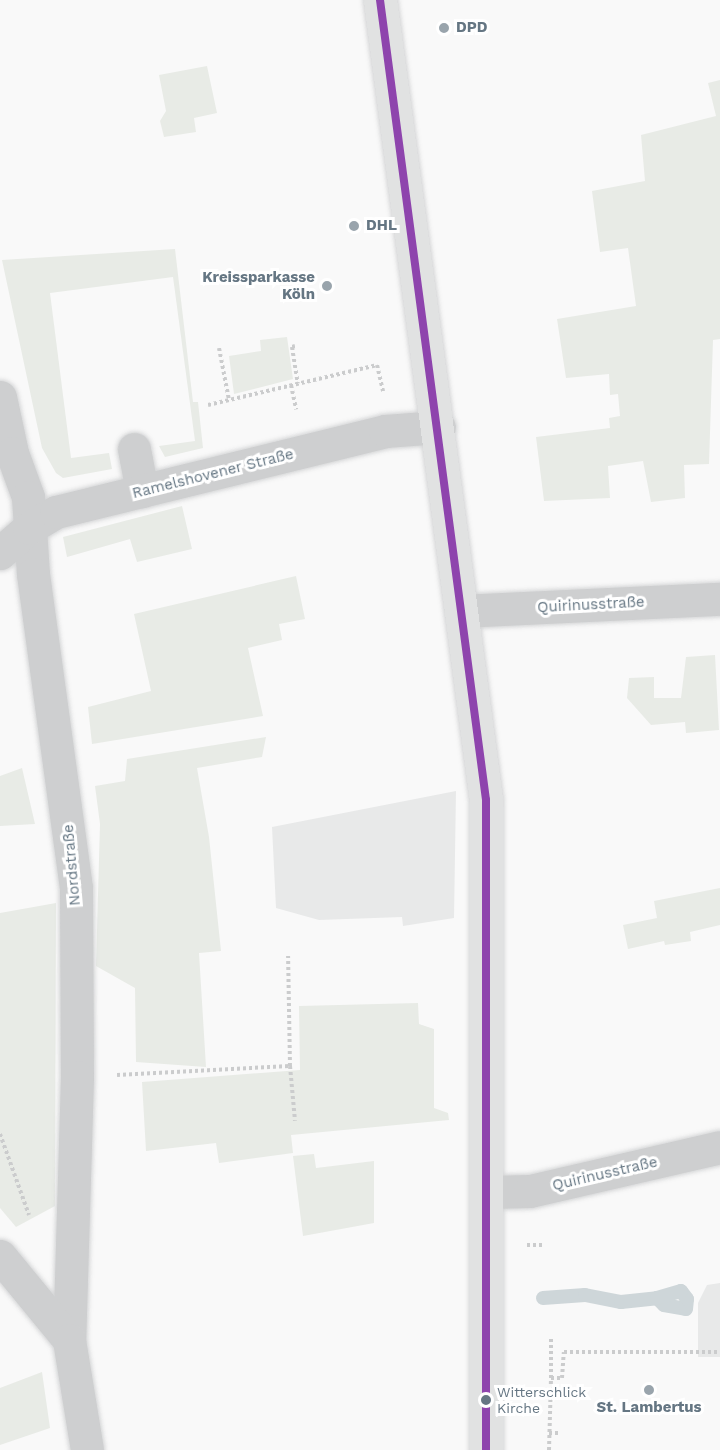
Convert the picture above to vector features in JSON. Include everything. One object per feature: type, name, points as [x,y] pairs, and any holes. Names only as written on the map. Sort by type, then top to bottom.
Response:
[{"type":"main road","points":[[380,0],[439,427],[486,800],[488,1192],[486,1450]]},
{"type":"street","name":"Nordstraße","points":[[0,397],[12,453],[28,497],[29,528],[76,888],[77,1077],[69,1340],[87,1450]]},
{"type":"street","name":"Ramelshovener Straße","points":[[0,553],[29,528],[56,512],[385,431],[439,427]]},
{"type":"street","points":[[134,449],[142,491]]},
{"type":"street","name":"Quirinusstraße","points":[[461,611],[720,599]]},
{"type":"street","name":"Quirinusstraße","points":[[488,1192],[530,1191],[720,1147]]},
{"type":"street","points":[[0,1256],[69,1340]]},
{"type":"path","points":[[295,346],[292,347],[298,384]]},
{"type":"path","points":[[219,348],[229,400]]},
{"type":"path","points":[[208,405],[377,365],[386,408],[385,431]]},
{"type":"path","points":[[288,956],[290,1066],[296,1121]]},
{"type":"path","points":[[77,1077],[290,1066]]},
{"type":"path","points":[[0,1134],[30,1218]]},
{"type":"path","points":[[530,1245],[544,1245]]},
{"type":"path","points":[[549,1450],[551,1338]]},
{"type":"path","points":[[550,1378],[562,1378],[564,1352],[718,1352]]},
{"type":"path","points":[[549,1433],[561,1433]]},
{"type":"shaded area","points":[[207,66],[217,113],[194,118],[196,132],[164,137],[160,121],[166,111],[159,75]]},
{"type":"shaded area","points":[[720,80],[720,339],[713,340],[709,464],[684,465],[685,498],[651,502],[643,461],[608,466],[610,498],[544,501],[536,437],[610,428],[609,418],[620,416],[618,394],[610,395],[609,374],[566,378],[557,319],[636,306],[628,248],[600,252],[592,191],[645,181],[641,135],[716,116],[708,83]]},
{"type":"shaded area","points":[[175,249],[193,402],[198,402],[203,448],[165,457],[159,446],[195,441],[173,277],[50,293],[71,458],[109,453],[112,469],[63,478],[56,473],[42,448],[2,260]]},
{"type":"shaded area","points":[[287,337],[293,379],[234,394],[229,356],[261,351],[260,340]]},
{"type":"shaded area","points":[[182,506],[192,549],[137,562],[130,539],[67,557],[63,537]]},
{"type":"shaded area","points":[[296,576],[305,619],[279,624],[282,640],[248,648],[263,716],[92,744],[88,707],[151,691],[134,614]]},
{"type":"shaded area","points":[[715,655],[719,730],[686,733],[685,722],[651,725],[627,698],[629,678],[654,677],[654,698],[681,698],[686,657]]},
{"type":"shaded area","points":[[266,737],[262,757],[197,768],[209,837],[221,951],[199,953],[206,1067],[136,1062],[135,988],[96,966],[100,824],[95,786],[125,781],[127,759]]},
{"type":"shaded area","points":[[22,768],[35,824],[0,826],[0,776]]},
{"type":"shaded area","points":[[456,791],[454,918],[403,926],[402,917],[319,920],[276,908],[272,827]]},
{"type":"shaded area","points":[[720,888],[720,925],[690,932],[691,941],[665,945],[664,941],[628,949],[623,925],[657,918],[654,901]]},
{"type":"shaded area","points":[[56,903],[55,1206],[16,1227],[0,1208],[0,913]]},
{"type":"shaded area","points":[[418,1003],[419,1024],[434,1029],[434,1108],[448,1113],[449,1120],[291,1135],[293,1153],[219,1163],[216,1143],[146,1151],[142,1082],[300,1070],[299,1006]]},
{"type":"shaded area","points":[[314,1154],[316,1168],[374,1161],[374,1223],[303,1236],[293,1156]]},
{"type":"shaded area","points":[[720,1283],[720,1357],[698,1357],[698,1303],[707,1285]]},
{"type":"shaded area","points":[[42,1372],[50,1428],[0,1445],[0,1388]]},
{"type":"waterway","points":[[543,1298],[585,1295],[621,1302],[657,1298],[664,1305],[686,1309],[687,1299],[681,1291],[657,1298]]},
{"type":"transit line","points":[[380,0],[486,800],[486,1450]]},
{"type":"place","name":"DPD","points":[[444,28]]},
{"type":"place","name":"DHL","points":[[354,226]]},
{"type":"place","name":"Kreissparkasse Köln","points":[[327,286]]},
{"type":"place","name":"St. Lambertus","points":[[649,1390]]},
{"type":"place","name":"Witterschlick Kirche","points":[[486,1400]]}]
